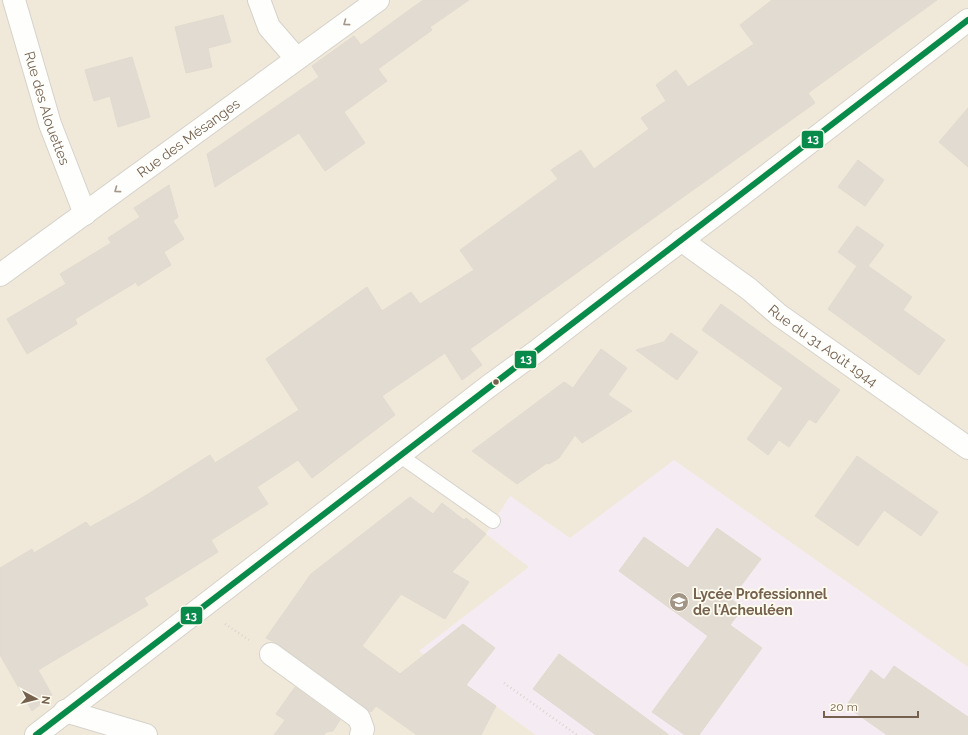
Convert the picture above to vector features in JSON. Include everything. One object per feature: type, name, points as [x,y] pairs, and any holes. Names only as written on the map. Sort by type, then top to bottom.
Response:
[{"type":"street","name":"Rue des Alouettes","points":[[14,0],[50,124],[85,214]]},
{"type":"street","points":[[259,0],[269,27],[296,58]]},
{"type":"street","name":"Rue des Mésanges","points":[[0,275],[296,58],[378,0]]},
{"type":"street","points":[[36,735],[65,711],[735,200],[968,20]]},
{"type":"street","name":"Rue du 31 Août 1944","points":[[681,240],[750,289],[780,315],[968,448]]},
{"type":"street","points":[[271,654],[359,718],[363,729],[361,735]]},
{"type":"street","points":[[65,711],[146,735]]},
{"type":"lane","points":[[399,455],[493,522]]},
{"type":"path","points":[[200,608],[271,654]]},
{"type":"path","points":[[504,683],[577,735]]},
{"type":"shaded area","points":[[0,0],[968,0],[968,735],[0,735]]},
{"type":"shaded area","name":"Lycée Professionnel de l'Acheuléen","points":[[674,460],[968,667],[968,735],[536,735],[419,651],[529,567],[486,534],[510,496],[570,538]]},
{"type":"building","points":[[423,0],[469,0],[430,27],[432,30],[378,69],[387,81],[344,112],[365,143],[325,171],[299,133],[215,187],[207,154],[319,77],[312,66],[354,36],[361,45]]},
{"type":"building","points":[[772,0],[937,0],[808,93],[815,103],[470,349],[482,365],[462,380],[445,353],[382,396],[395,415],[312,478],[298,460],[257,487],[268,504],[211,540],[218,552],[144,598],[148,605],[38,670],[52,695],[32,711],[0,655],[0,568],[32,549],[34,553],[86,522],[90,527],[137,501],[210,455],[215,463],[299,410],[266,359],[367,287],[382,311],[411,292],[420,304],[474,270],[460,250],[558,179],[551,170],[581,150],[594,169],[649,129],[641,118],[666,101],[656,85],[676,70],[688,87],[754,44],[740,25]]},
{"type":"building","points":[[223,15],[231,42],[208,48],[212,67],[186,73],[175,27]]},
{"type":"building","points":[[132,57],[150,117],[118,127],[110,96],[94,101],[85,70]]},
{"type":"building","points":[[968,108],[968,167],[939,142]]},
{"type":"building","points":[[858,160],[884,180],[865,206],[838,187]]},
{"type":"building","points":[[169,185],[178,217],[173,221],[184,239],[164,252],[171,265],[138,286],[136,282],[75,319],[77,324],[27,354],[7,319],[66,284],[60,274],[111,243],[108,238],[140,217],[134,208]]},
{"type":"building","points":[[857,226],[884,245],[868,266],[912,297],[903,310],[945,340],[919,375],[828,309],[857,266],[838,252]]},
{"type":"building","points":[[721,304],[840,390],[816,423],[809,419],[789,447],[779,440],[768,455],[747,439],[783,388],[702,330]]},
{"type":"building","points":[[671,333],[698,352],[677,380],[636,350],[664,342]]},
{"type":"building","points":[[601,349],[627,368],[608,395],[632,411],[582,443],[575,435],[559,458],[549,464],[547,463],[517,484],[472,451],[564,382],[573,388]]},
{"type":"building","points":[[857,456],[938,512],[921,536],[884,510],[858,546],[815,516]]},
{"type":"building","points":[[410,497],[433,514],[442,503],[464,520],[466,518],[486,534],[452,572],[469,582],[445,619],[401,594],[362,646],[400,674],[463,624],[495,648],[466,685],[496,706],[481,735],[417,735],[376,706],[371,712],[278,644],[266,638],[311,574]]},
{"type":"building","points":[[717,528],[761,559],[731,599],[743,608],[730,625],[762,648],[699,735],[685,735],[652,712],[708,636],[619,571],[644,537],[688,568]]},
{"type":"building","points":[[559,654],[669,735],[596,735],[533,689]]},
{"type":"building","points":[[894,666],[968,717],[968,735],[887,735],[846,706],[871,670],[884,680]]},
{"type":"building","points":[[295,687],[340,720],[333,731],[326,732],[324,735],[274,735],[285,720],[276,714]]},
{"type":"transit line","name":"13","points":[[36,735],[968,20]]},
{"type":"place","name":"Lycée Professionnel de l'Acheuléen","points":[[679,602]]}]
